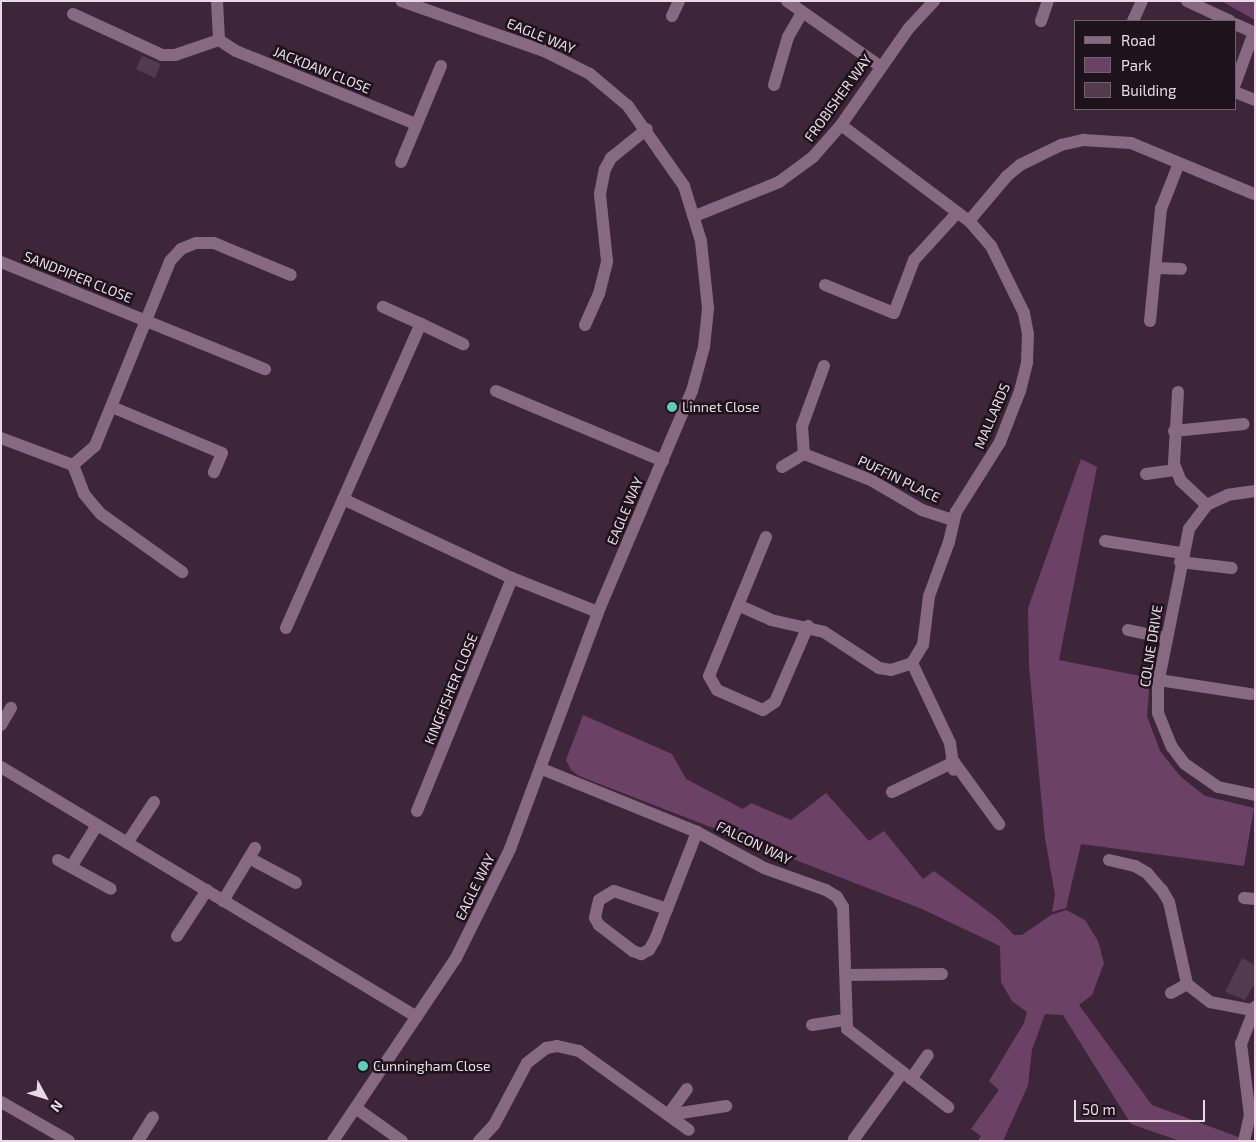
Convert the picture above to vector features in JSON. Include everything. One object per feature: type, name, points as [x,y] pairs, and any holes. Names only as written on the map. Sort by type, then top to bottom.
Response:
[{"type":"street","points":[[74,14],[162,55],[175,55],[219,40],[217,1]]},
{"type":"street","name":"EAGLE WAY","points":[[333,1141],[357,1109],[456,958],[481,912],[542,769],[598,612],[692,391],[707,327],[708,284],[694,216],[677,174],[647,128],[628,106],[602,83],[572,64],[544,51],[401,1]]},
{"type":"street","points":[[672,16],[679,1]]},
{"type":"street","points":[[787,1],[880,66]]},
{"type":"street","name":"FROBISHER WAY","points":[[694,216],[779,182],[813,157],[841,125],[880,66],[934,1]]},
{"type":"street","points":[[1041,21],[1048,1]]},
{"type":"street","points":[[1132,20],[1142,1]]},
{"type":"street","points":[[1186,1],[1200,4],[1210,17],[1225,20]]},
{"type":"street","points":[[774,85],[788,37],[802,13]]},
{"type":"street","points":[[1236,24],[1254,32],[1236,81]]},
{"type":"street","name":"JACKDAW CLOSE","points":[[219,40],[236,51],[416,124]]},
{"type":"street","points":[[401,162],[441,66]]},
{"type":"street","points":[[1236,92],[1255,100]]},
{"type":"street","name":"MALLARDS","points":[[841,125],[969,221],[991,246],[1012,284],[1028,334],[1027,362],[1018,398],[1000,442],[953,520],[949,542],[929,596],[924,645],[912,662]]},
{"type":"street","points":[[585,325],[599,294],[606,261],[600,194],[605,169],[611,158],[647,128]]},
{"type":"street","points":[[969,221],[1007,176],[1033,156],[1061,145],[1084,140],[1118,140],[1180,163],[1254,194]]},
{"type":"street","points":[[1150,321],[1162,209],[1180,163]]},
{"type":"street","points":[[824,285],[894,313],[914,260],[957,213]]},
{"type":"street","name":"SANDPIPER CLOSE","points":[[72,465],[94,446],[112,407],[144,319],[170,261],[181,249],[196,243],[214,243],[292,275]]},
{"type":"street","name":"SANDPIPER CLOSE","points":[[1,262],[144,319]]},
{"type":"street","points":[[1156,268],[1182,270]]},
{"type":"street","points":[[383,307],[463,344]]},
{"type":"street","points":[[144,319],[265,369]]},
{"type":"street","points":[[286,628],[421,324]]},
{"type":"street","points":[[782,468],[804,454],[802,426],[824,366]]},
{"type":"street","points":[[496,391],[663,461]]},
{"type":"street","points":[[1178,392],[1172,446],[1176,470],[1181,481],[1207,505]]},
{"type":"street","points":[[112,407],[222,453],[214,472]]},
{"type":"street","points":[[1174,430],[1244,424]]},
{"type":"street","points":[[1,438],[72,465],[84,494],[102,514],[182,572]]},
{"type":"street","name":"PUFFIN PLACE","points":[[804,454],[872,480],[922,510],[953,520]]},
{"type":"street","points":[[1146,474],[1176,470]]},
{"type":"street","name":"COLNE DRIVE","points":[[1255,491],[1228,495],[1207,505],[1189,529],[1181,558],[1166,638],[1159,680],[1158,713],[1172,747],[1185,764],[1218,787],[1255,794]]},
{"type":"street","points":[[343,499],[512,578],[598,612]]},
{"type":"street","points":[[766,537],[709,676],[717,690],[763,710],[775,702],[808,626]]},
{"type":"street","points":[[1105,541],[1232,568]]},
{"type":"street","name":"KINGFISHER CLOSE","points":[[417,811],[512,578]]},
{"type":"street","points":[[738,605],[771,620],[808,626],[843,642],[879,668],[891,670],[912,662],[950,743],[954,768],[999,824]]},
{"type":"street","points":[[1128,630],[1166,638]]},
{"type":"street","points":[[1159,680],[1251,694]]},
{"type":"street","points":[[1,725],[11,708]]},
{"type":"street","points":[[1,767],[416,1017]]},
{"type":"street","points":[[892,792],[954,768]]},
{"type":"street","name":"FALCON WAY","points":[[542,769],[697,832],[764,868],[826,890],[837,897],[843,907],[847,975],[844,1020]]},
{"type":"street","points":[[128,843],[154,802]]},
{"type":"street","points":[[71,867],[96,825]]},
{"type":"street","points":[[667,909],[614,891],[599,900],[595,918],[606,931],[641,954],[655,940],[697,832]]},
{"type":"street","points":[[223,901],[252,853],[296,883]]},
{"type":"street","points":[[58,860],[111,889]]},
{"type":"street","points":[[1108,860],[1135,866],[1147,873],[1162,890],[1169,902],[1187,984],[1210,1002],[1253,1008],[1241,1044],[1250,1116],[1244,1141]]},
{"type":"street","points":[[177,936],[207,890]]},
{"type":"street","points":[[847,975],[942,974]]},
{"type":"street","points":[[1170,993],[1187,984]]},
{"type":"street","points":[[812,1025],[844,1020],[847,1029],[859,1042],[948,1107]]},
{"type":"street","points":[[479,1141],[494,1125],[527,1062],[546,1048],[557,1046],[579,1051],[689,1130]]},
{"type":"street","points":[[854,1139],[906,1076],[928,1055]]},
{"type":"street","points":[[668,1114],[687,1089]]},
{"type":"street","points":[[1,1102],[69,1141]]},
{"type":"street","points":[[668,1114],[726,1106]]},
{"type":"street","points":[[357,1109],[402,1141]]},
{"type":"street","points":[[138,1141],[153,1117]]},
{"type":"green space","points":[[1223,1],[1255,1],[1255,20],[1223,2]]},
{"type":"green space","points":[[1081,459],[1097,467],[1059,660],[1150,678],[1147,716],[1160,751],[1181,777],[1205,796],[1254,808],[1244,866],[1081,844],[1066,908],[1052,912],[1055,895],[1045,838],[1029,666],[1028,608]]},
{"type":"green space","points":[[583,715],[672,754],[686,779],[743,809],[751,803],[791,820],[826,793],[869,841],[884,831],[923,879],[934,871],[997,918],[1014,935],[1022,935],[1051,915],[1066,910],[1085,920],[1098,941],[1104,963],[1092,995],[1079,1005],[1152,1105],[1249,1141],[1180,1141],[1131,1124],[1063,1015],[1045,1014],[1032,1050],[1028,1085],[1003,1141],[978,1141],[981,1136],[971,1129],[999,1090],[989,1081],[1024,1023],[1027,1012],[1012,1001],[1001,982],[1000,946],[922,909],[579,776],[571,770],[566,760]]},
{"type":"building","points":[[142,56],[161,64],[155,78],[136,69]]},
{"type":"building","points":[[1242,958],[1255,965],[1255,983],[1245,1000],[1225,992]]},
{"type":"place","name":"Linnet Close","points":[[672,407]]},
{"type":"place","name":"Cunningham Close","points":[[363,1066]]}]
